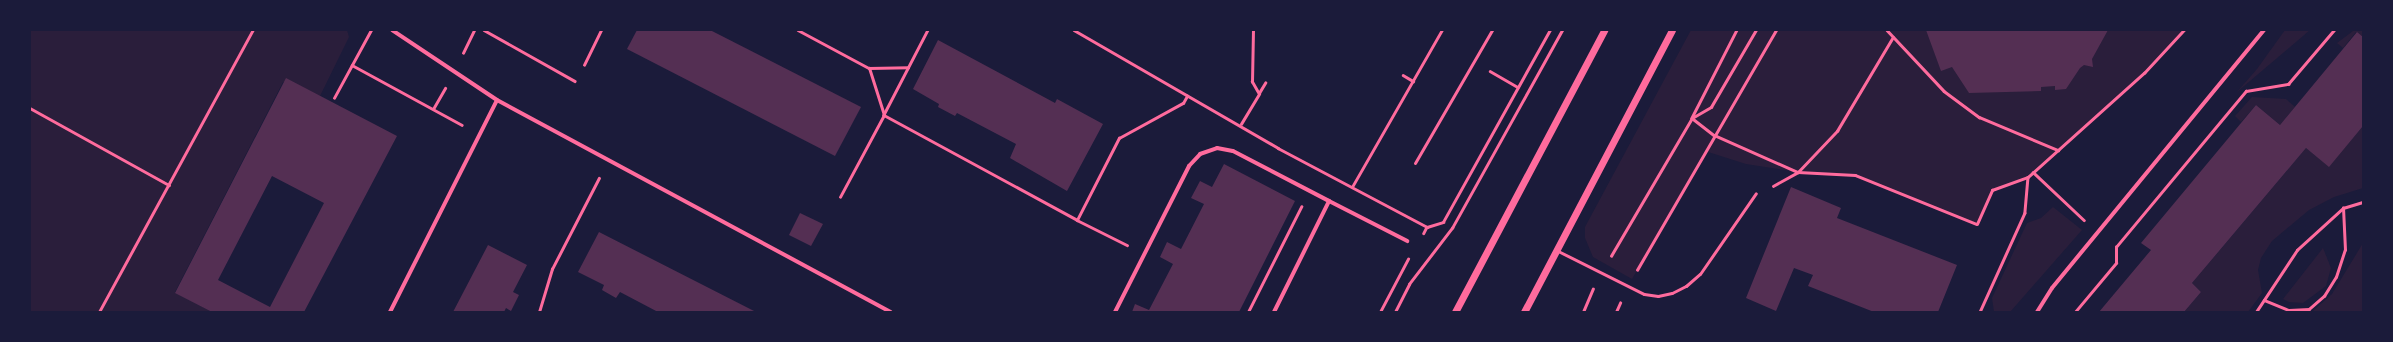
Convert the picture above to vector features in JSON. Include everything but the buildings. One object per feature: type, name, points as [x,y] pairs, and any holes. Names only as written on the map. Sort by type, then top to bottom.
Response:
[{"type":"street","points":[[392,30],[497,100],[890,312]]},
{"type":"street","points":[[1455,312],[1604,30]]},
{"type":"street","points":[[1524,312],[1555,250],[1672,30]]},
{"type":"street","points":[[2037,312],[2052,288],[2264,30]]},
{"type":"street","points":[[390,312],[497,100]]},
{"type":"street","points":[[1115,312],[1189,166],[1200,154],[1218,148],[1233,150],[1407,241]]},
{"type":"street","points":[[1274,312],[1329,201]]},
{"type":"lane","points":[[1415,163],[1492,30]]},
{"type":"lane","points":[[1555,250],[1627,287],[1658,296],[1672,293],[1686,286],[1700,274],[1756,193]]},
{"type":"path","points":[[99,312],[253,30]]},
{"type":"path","points":[[334,98],[371,30]]},
{"type":"path","points":[[484,30],[575,81]]},
{"type":"path","points":[[584,65],[601,30]]},
{"type":"path","points":[[798,30],[869,68],[908,68]]},
{"type":"path","points":[[840,197],[928,30]]},
{"type":"path","points":[[1074,30],[1188,96],[1241,124],[1278,148],[1332,177]]},
{"type":"path","points":[[1253,30],[1252,82],[1258,94]]},
{"type":"path","points":[[1352,187],[1442,30]]},
{"type":"path","points":[[1427,227],[1443,222],[1550,30]]},
{"type":"path","points":[[1395,312],[1409,284],[1452,228],[1562,30]]},
{"type":"path","points":[[1609,259],[1692,118],[1737,30]]},
{"type":"path","points":[[1692,118],[1711,107],[1756,30]]},
{"type":"path","points":[[1616,312],[1627,287],[1776,30]]},
{"type":"path","points":[[1887,30],[1944,91],[1979,117],[2058,150]]},
{"type":"path","points":[[1692,118],[1714,135],[1798,172],[1855,175],[1977,224],[1992,190],[2028,177],[2144,72],[2184,30]]},
{"type":"path","points":[[2075,312],[2116,263],[2116,246],[2246,91],[2288,84],[2334,30]]},
{"type":"path","points":[[1756,193],[1784,182],[1798,172],[1837,131],[1893,37]]},
{"type":"path","points":[[352,65],[480,134]]},
{"type":"path","points":[[869,68],[884,115],[1126,245]]},
{"type":"path","points":[[1492,72],[1518,87]]},
{"type":"path","points":[[1403,76],[1413,81]]},
{"type":"path","points":[[1241,124],[1265,83]]},
{"type":"path","points":[[1077,220],[1119,138],[1183,103],[1188,96]]},
{"type":"path","points":[[30,108],[169,185]]},
{"type":"path","points":[[539,312],[552,269],[609,160]]},
{"type":"path","points":[[2033,172],[2086,221]]},
{"type":"path","points":[[1980,312],[2025,213],[2028,177]]},
{"type":"path","points":[[1248,312],[1310,191]]},
{"type":"path","points":[[2256,312],[2297,250],[2343,208],[2363,202]]},
{"type":"path","points":[[2264,300],[2289,310],[2309,309],[2324,296],[2336,277],[2345,250],[2343,208]]},
{"type":"path","points":[[1583,312],[1594,287]]},
{"type":"shaded area","points":[[30,30],[347,30],[349,37],[320,96],[283,82],[175,292],[212,312],[30,312]]},
{"type":"shaded area","points":[[1691,30],[2184,30],[2144,73],[2028,177],[1992,190],[1977,224],[1855,175],[1798,172],[1746,164],[1705,151],[1632,279],[1593,257],[1585,238],[1585,227]]},
{"type":"shaded area","points":[[2285,30],[2310,30],[2237,92],[2257,69]]},
{"type":"shaded area","points":[[2353,31],[2363,31],[2363,37],[2356,32],[2343,48],[2337,43]]},
{"type":"shaded area","points":[[2252,97],[2286,99],[2295,107],[2280,125],[2256,105],[2241,122],[2235,116]]},
{"type":"shaded area","points":[[2363,126],[2363,188],[2334,197],[2309,210],[2272,241],[2261,258],[2258,270],[2262,293],[2248,312],[2184,312],[2201,292],[2192,283],[2306,148],[2329,166]]},
{"type":"shaded area","points":[[2053,207],[2082,230],[2010,312],[1994,312],[1992,298],[2027,223],[2041,218]]},
{"type":"shaded area","points":[[2363,243],[2363,312],[2312,312],[2332,294]]},
{"type":"shaded area","points":[[2323,248],[2331,268],[2326,286],[2303,303],[2289,302],[2283,299]]}]
